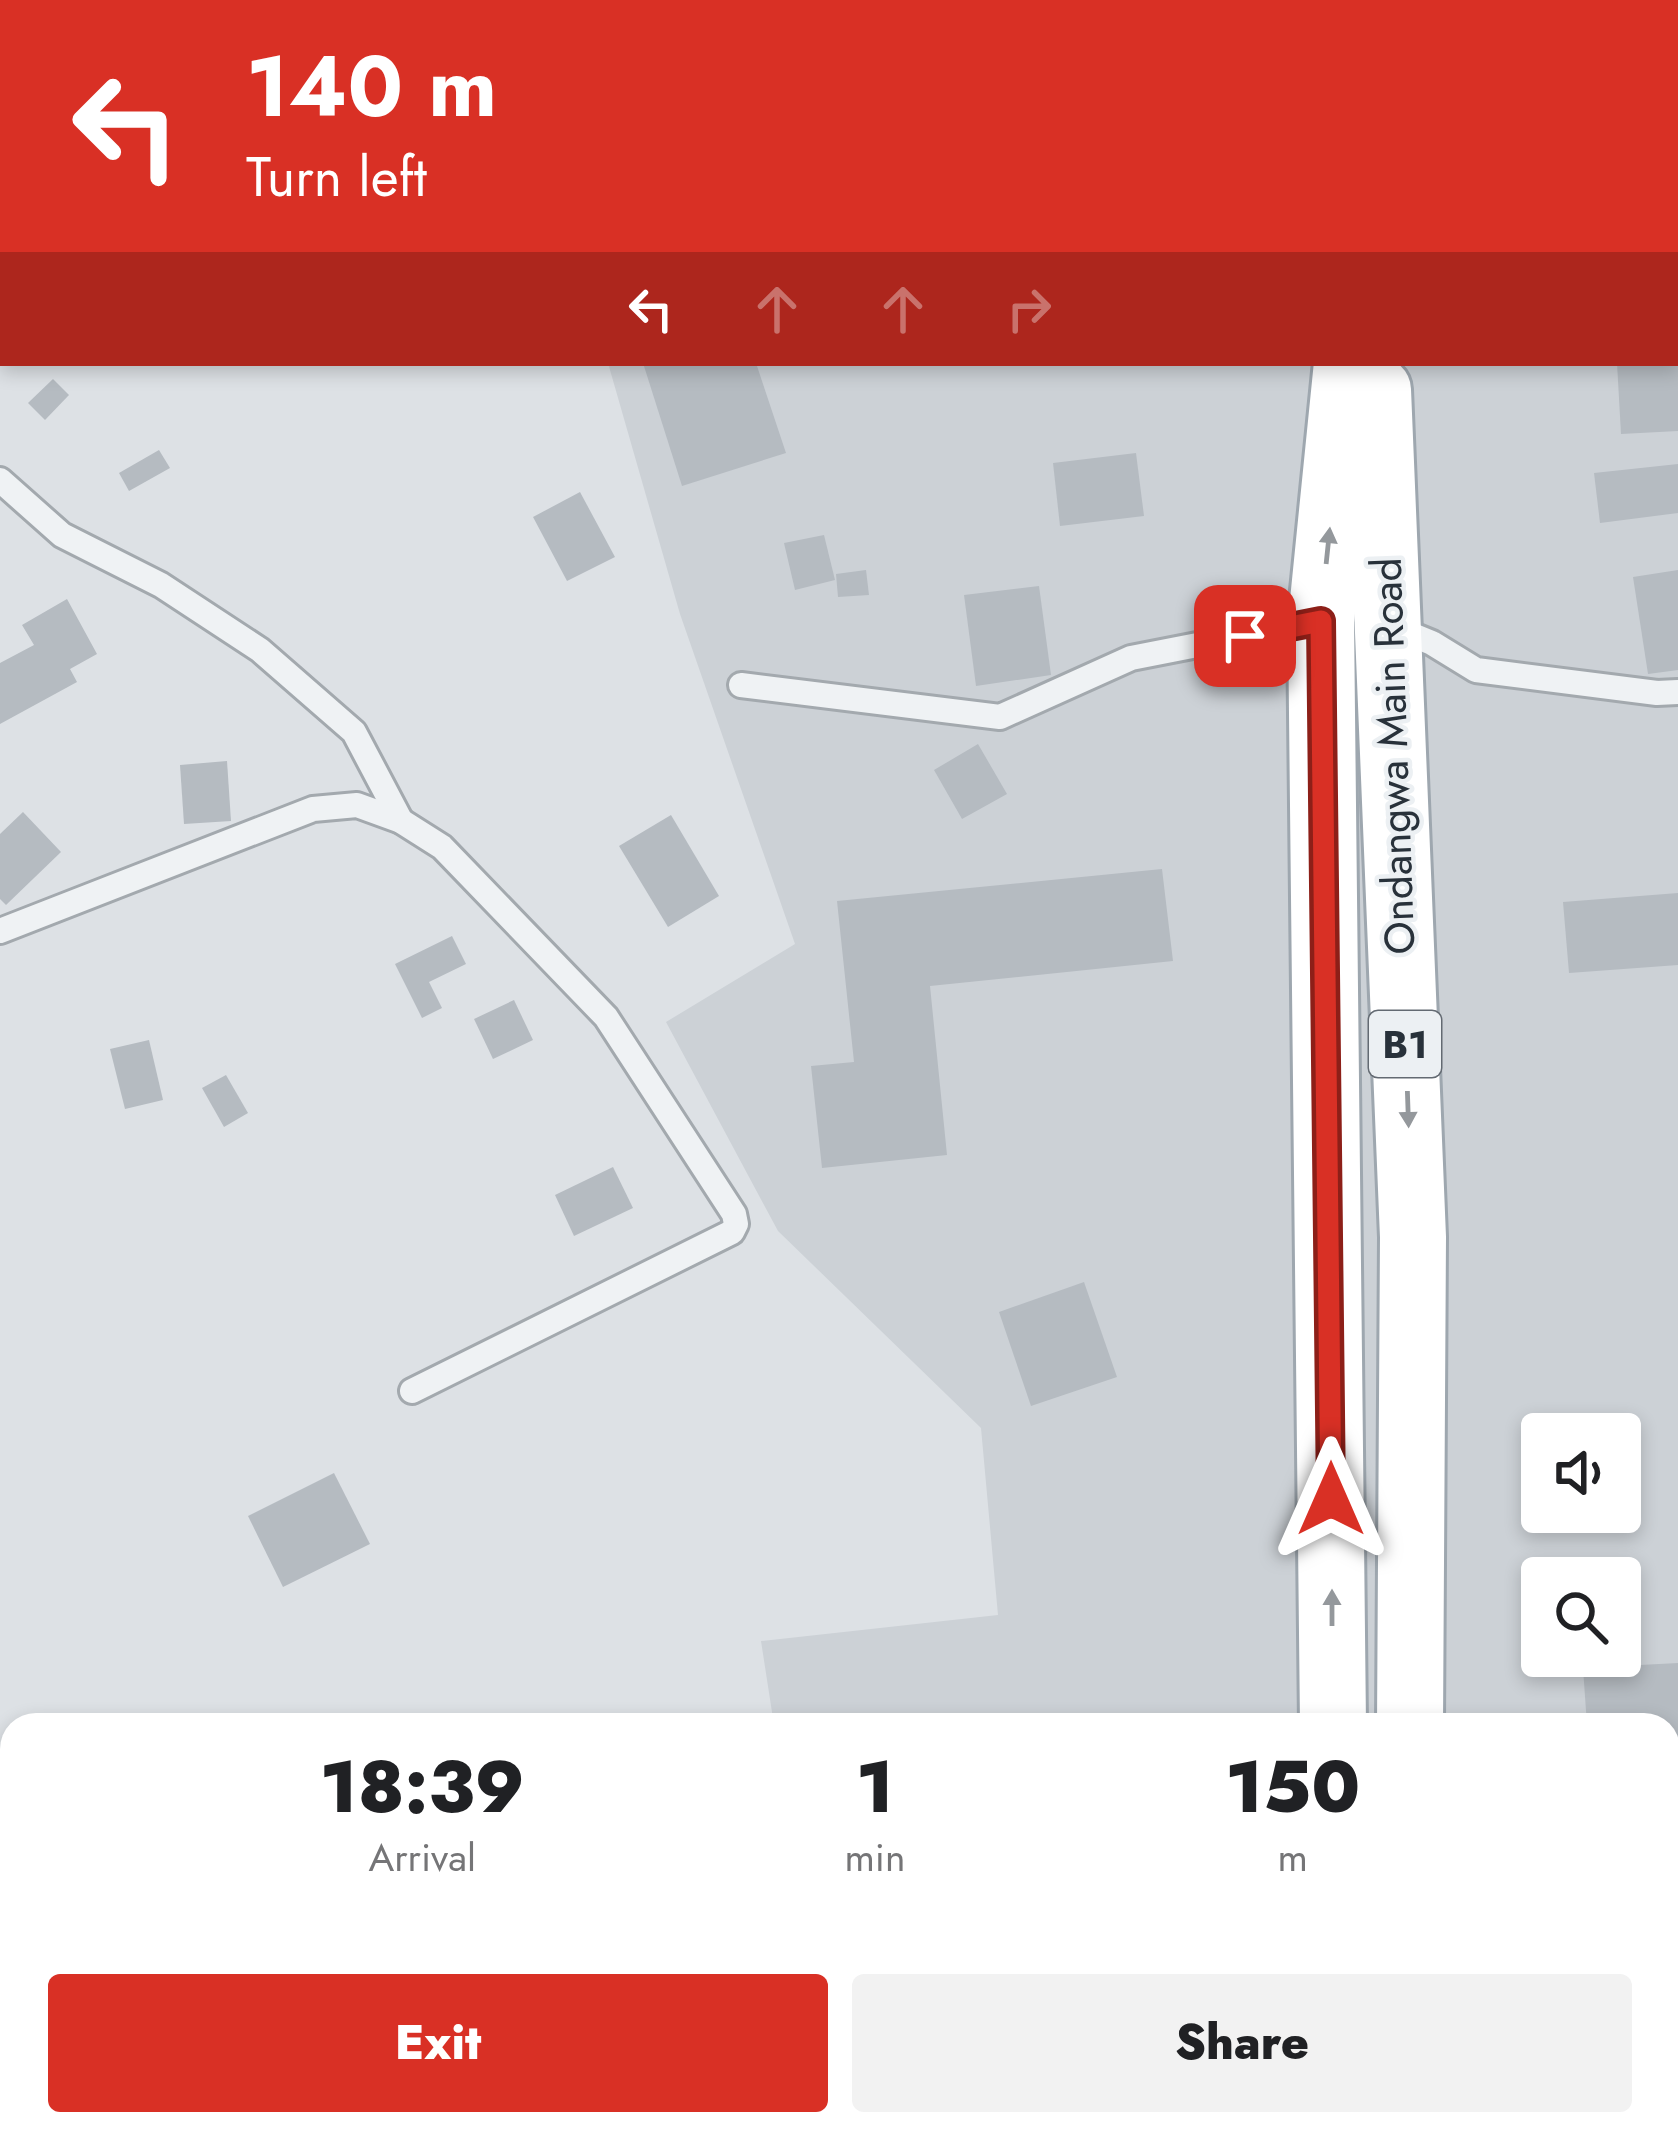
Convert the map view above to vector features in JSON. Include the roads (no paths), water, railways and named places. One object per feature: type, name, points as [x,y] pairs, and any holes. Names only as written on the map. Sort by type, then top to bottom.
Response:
[{"type":"main road","name":"Ondangwa Main Road","points":[[1333,1713],[1321,621],[1347,366]]},
{"type":"main road","name":"Ondangwa Main Road","points":[[1375,366],[1413,1237],[1410,1713]]},
{"type":"lane","points":[[0,480],[62,535],[160,585],[275,664],[354,732],[401,821]]},
{"type":"lane","points":[[741,685],[1000,717],[1132,658],[1321,621]]},
{"type":"lane","points":[[1388,626],[1432,643],[1476,670],[1678,692]]},
{"type":"lane","points":[[0,931],[313,809],[357,805],[401,821],[442,847],[606,1017],[734,1214],[732,1232],[412,1391]]}]
